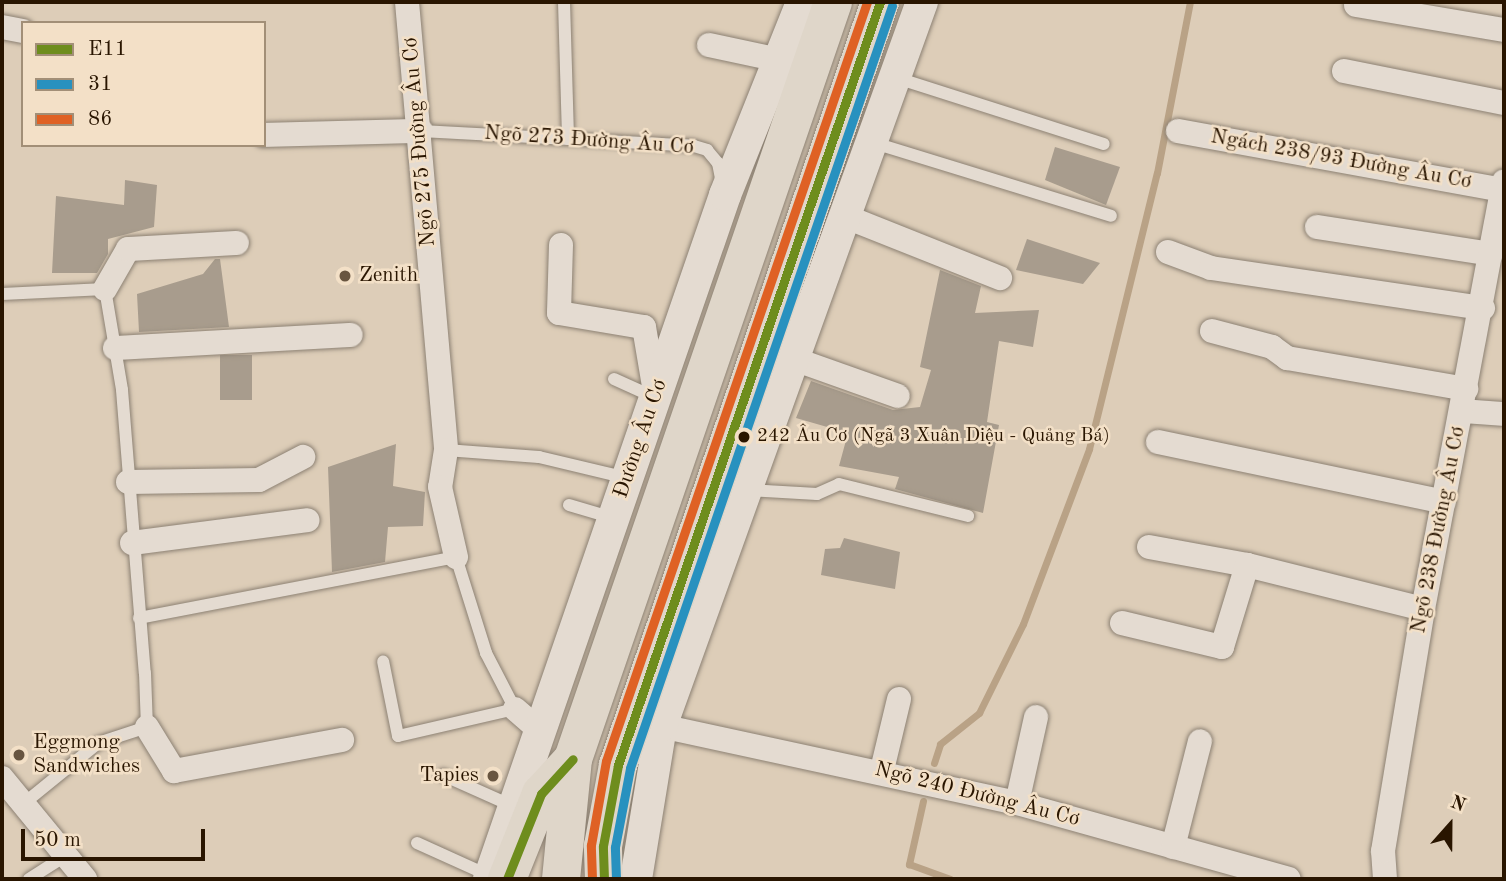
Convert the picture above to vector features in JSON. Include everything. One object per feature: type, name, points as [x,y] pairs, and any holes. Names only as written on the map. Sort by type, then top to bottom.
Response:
[{"type":"main road","name":"Đường Âu Cơ","points":[[561,879],[573,760],[792,113],[833,2]]},
{"type":"main road","points":[[604,879],[603,846],[618,765],[854,135],[880,2]]},
{"type":"main road","points":[[792,113],[854,135]]},
{"type":"main road","points":[[495,878],[541,794],[573,760]]},
{"type":"street","name":"Ngõ 275 Đường Âu Cơ","points":[[407,2],[421,131],[446,450],[442,508],[456,557]]},
{"type":"street","name":"Đường Âu Cơ","points":[[495,878],[510,805],[540,731],[725,195],[802,2]]},
{"type":"street","points":[[636,879],[661,726],[844,216],[854,135],[897,78],[922,2]]},
{"type":"street","points":[[1356,5],[1504,30]]},
{"type":"street","points":[[2,26],[21,31]]},
{"type":"street","points":[[709,45],[779,60]]},
{"type":"street","points":[[1343,71],[1504,103]]},
{"type":"street","points":[[266,135],[421,131]]},
{"type":"street","name":"Ngách 238/93 Đường Âu Cơ","points":[[1178,131],[1503,196]]},
{"type":"street","name":"Ngõ 238 Đường Âu Cơ","points":[[1385,879],[1383,850],[1423,610],[1483,308],[1496,281],[1491,254],[1503,196]]},
{"type":"street","points":[[844,216],[1000,278]]},
{"type":"street","points":[[1317,227],[1491,254]]},
{"type":"street","points":[[105,289],[128,249],[237,243]]},
{"type":"street","points":[[561,245],[559,313],[644,327],[656,398]]},
{"type":"street","points":[[1168,253],[1237,272],[1483,308]]},
{"type":"street","points":[[1212,331],[1272,347],[1287,358],[1464,400],[1504,414]]},
{"type":"street","points":[[115,348],[351,335]]},
{"type":"street","points":[[794,359],[898,396]]},
{"type":"street","points":[[1158,442],[1444,502]]},
{"type":"street","points":[[128,482],[259,480],[303,457]]},
{"type":"street","points":[[132,543],[308,520]]},
{"type":"street","points":[[1149,547],[1247,565],[1423,610]]},
{"type":"street","points":[[1122,623],[1222,647],[1247,565]]},
{"type":"street","points":[[882,771],[899,699]]},
{"type":"street","points":[[515,709],[540,731]]},
{"type":"street","points":[[1017,803],[1036,717]]},
{"type":"street","name":"Ngõ 240 Đường Âu Cơ","points":[[661,726],[882,771],[1017,803],[1289,879]]},
{"type":"street","points":[[147,727],[174,771],[342,740]]},
{"type":"street","points":[[1173,847],[1200,741]]},
{"type":"street","points":[[2,778],[22,806],[85,879]]},
{"type":"lane","points":[[564,2],[568,139]]},
{"type":"lane","points":[[897,78],[1104,144]]},
{"type":"lane","name":"Ngõ 273 Đường Âu Cơ","points":[[421,131],[707,149],[718,163],[725,195]]},
{"type":"lane","points":[[854,135],[1111,216]]},
{"type":"lane","points":[[2,294],[105,289],[115,348],[128,482],[147,727],[97,743],[22,806]]},
{"type":"lane","points":[[614,379],[656,398]]},
{"type":"lane","points":[[446,450],[539,457],[627,478]]},
{"type":"lane","points":[[748,489],[817,494],[839,484],[968,516]]},
{"type":"lane","points":[[569,505],[614,518]]},
{"type":"lane","points":[[139,618],[456,557],[486,653],[515,709],[398,736],[383,661]]},
{"type":"lane","points":[[443,775],[510,805]]},
{"type":"lane","points":[[417,843],[495,878]]},
{"type":"lane","points":[[29,879],[65,856]]},
{"type":"building","points":[[1055,147],[1120,167],[1106,205],[1045,180]]},
{"type":"building","points":[[125,180],[157,185],[154,227],[108,239],[108,254],[97,273],[52,273],[56,196],[124,205]]},
{"type":"building","points":[[1027,239],[1100,263],[1083,284],[1016,270]]},
{"type":"building","points":[[215,259],[220,259],[229,327],[139,332],[137,294],[203,274]]},
{"type":"building","points":[[940,270],[981,286],[975,313],[1039,310],[1033,347],[999,341],[987,422],[999,425],[983,513],[895,489],[899,477],[839,466],[848,433],[796,418],[811,381],[893,410],[920,407],[931,370],[920,367]]},
{"type":"building","points":[[220,355],[252,355],[252,400],[220,400]]},
{"type":"building","points":[[396,444],[393,486],[425,492],[423,526],[388,527],[385,562],[332,572],[328,467]]},
{"type":"building","points":[[844,538],[900,552],[895,589],[821,575],[825,549],[840,548]]},
{"type":"waterway","points":[[934,763],[940,744],[979,713],[1023,624],[1089,449],[1157,173],[1190,2]]},
{"type":"waterway","points":[[923,801],[909,864],[950,879]]},
{"type":"transit line","name":"86","points":[[592,879],[591,845],[606,761],[867,2]]},
{"type":"transit line","name":"E11","points":[[604,879],[603,846],[618,765],[880,2]]},
{"type":"transit line","name":"31","points":[[616,879],[615,847],[630,768],[892,6]]},
{"type":"transit line","name":"E11","points":[[507,879],[541,794],[573,759]]},
{"type":"place","name":"Zenith","points":[[345,276]]},
{"type":"place","name":"242 Âu Cơ (Ngã 3 Xuân Diệu - Quảng Bá)","points":[[744,437]]},
{"type":"place","name":"Eggmong Sandwiches","points":[[19,755]]},
{"type":"place","name":"Tapies","points":[[493,776]]}]
